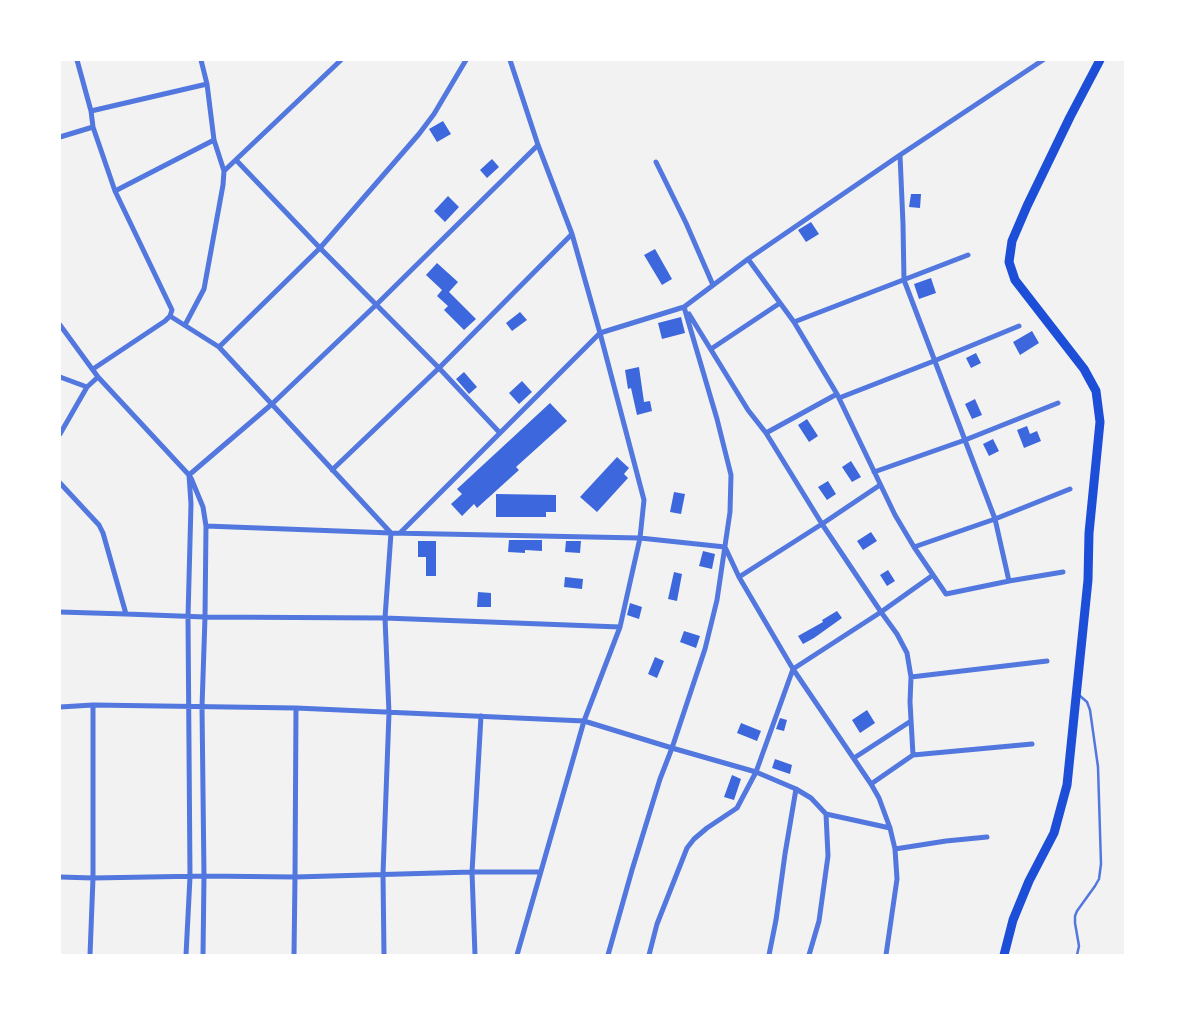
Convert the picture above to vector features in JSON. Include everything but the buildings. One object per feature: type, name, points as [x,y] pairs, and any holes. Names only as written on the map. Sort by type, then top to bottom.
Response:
[{"type":"highway","points":[[1004,955],[1013,920],[1029,881],[1054,833],[1067,784],[1088,580],[1090,533],[1100,422],[1096,391],[1084,368],[1015,280],[1009,262],[1012,241],[1027,206],[1100,60]]},
{"type":"street","points":[[77,60],[91,111],[93,127],[115,191],[172,310],[170,316],[165,320],[93,369]]},
{"type":"street","points":[[184,325],[204,289],[224,171],[214,140],[207,84],[201,60]]},
{"type":"street","points":[[224,171],[341,60]]},
{"type":"street","points":[[219,348],[320,248],[419,134],[434,114],[466,60]]},
{"type":"street","points":[[510,60],[538,146],[572,234],[644,500],[640,538],[620,627],[584,721],[518,955]]},
{"type":"street","points":[[401,532],[600,333],[684,307],[748,259],[1043,60]]},
{"type":"street","points":[[91,111],[207,84]]},
{"type":"street","points":[[60,137],[93,127]]},
{"type":"street","points":[[115,191],[214,140]]},
{"type":"street","points":[[189,475],[272,404],[538,146]]},
{"type":"street","points":[[900,155],[904,280],[995,519],[1009,581]]},
{"type":"street","points":[[236,160],[500,432]]},
{"type":"street","points":[[656,162],[686,223],[713,286]]},
{"type":"street","points":[[332,470],[439,368],[572,234]]},
{"type":"street","points":[[794,322],[968,255]]},
{"type":"street","points":[[748,259],[794,322],[838,396],[895,515],[946,594],[1063,572]]},
{"type":"street","points":[[710,349],[780,303]]},
{"type":"street","points":[[684,307],[748,410],[766,433],[822,524],[898,634],[907,653],[911,677],[910,702],[913,755]]},
{"type":"street","points":[[608,955],[660,780],[705,649],[717,600],[730,512],[731,475],[717,419],[684,307]]},
{"type":"street","points":[[170,316],[219,348],[391,533],[385,618],[389,713],[383,874],[384,955]]},
{"type":"street","points":[[60,325],[98,377],[189,475],[203,507],[206,526],[202,707],[203,955]]},
{"type":"street","points":[[766,433],[838,396],[934,362],[1018,326]]},
{"type":"street","points":[[60,377],[88,387]]},
{"type":"street","points":[[60,434],[88,387],[98,377]]},
{"type":"street","points":[[874,472],[965,440],[1058,403]]},
{"type":"street","points":[[186,955],[190,877],[188,616],[191,504],[189,475]]},
{"type":"street","points":[[60,483],[99,525],[103,533],[126,614]]},
{"type":"street","points":[[739,577],[880,485]]},
{"type":"street","points":[[914,547],[1070,490]]},
{"type":"street","points":[[206,526],[391,533],[640,538],[725,547]]},
{"type":"street","points":[[725,547],[739,577],[793,669],[879,798],[890,828],[895,849],[897,879],[886,955]]},
{"type":"street","points":[[649,955],[657,924],[687,848],[694,839],[737,808],[756,772],[793,669],[881,612],[933,575]]},
{"type":"street","points":[[60,612],[205,617],[385,618],[620,627]]},
{"type":"street","points":[[911,677],[1047,660]]},
{"type":"street","points":[[90,955],[93,878],[93,705]]},
{"type":"street","points":[[60,707],[93,705],[296,708],[584,721],[756,772],[796,789],[811,798],[826,814],[890,828]]},
{"type":"street","points":[[294,955],[296,708]]},
{"type":"street","points":[[475,955],[472,872],[482,716]]},
{"type":"street","points":[[854,758],[911,721]]},
{"type":"street","points":[[871,784],[913,755],[1032,744]]},
{"type":"street","points":[[769,955],[796,789]]},
{"type":"street","points":[[809,955],[819,921],[828,856],[826,814]]},
{"type":"street","points":[[895,849],[987,837]]},
{"type":"street","points":[[60,877],[295,877],[540,872]]},
{"type":"lane","points":[[1076,692],[1087,702],[1090,710],[1098,767],[1101,864],[1099,879],[1075,916],[1079,946],[1078,955]]}]
